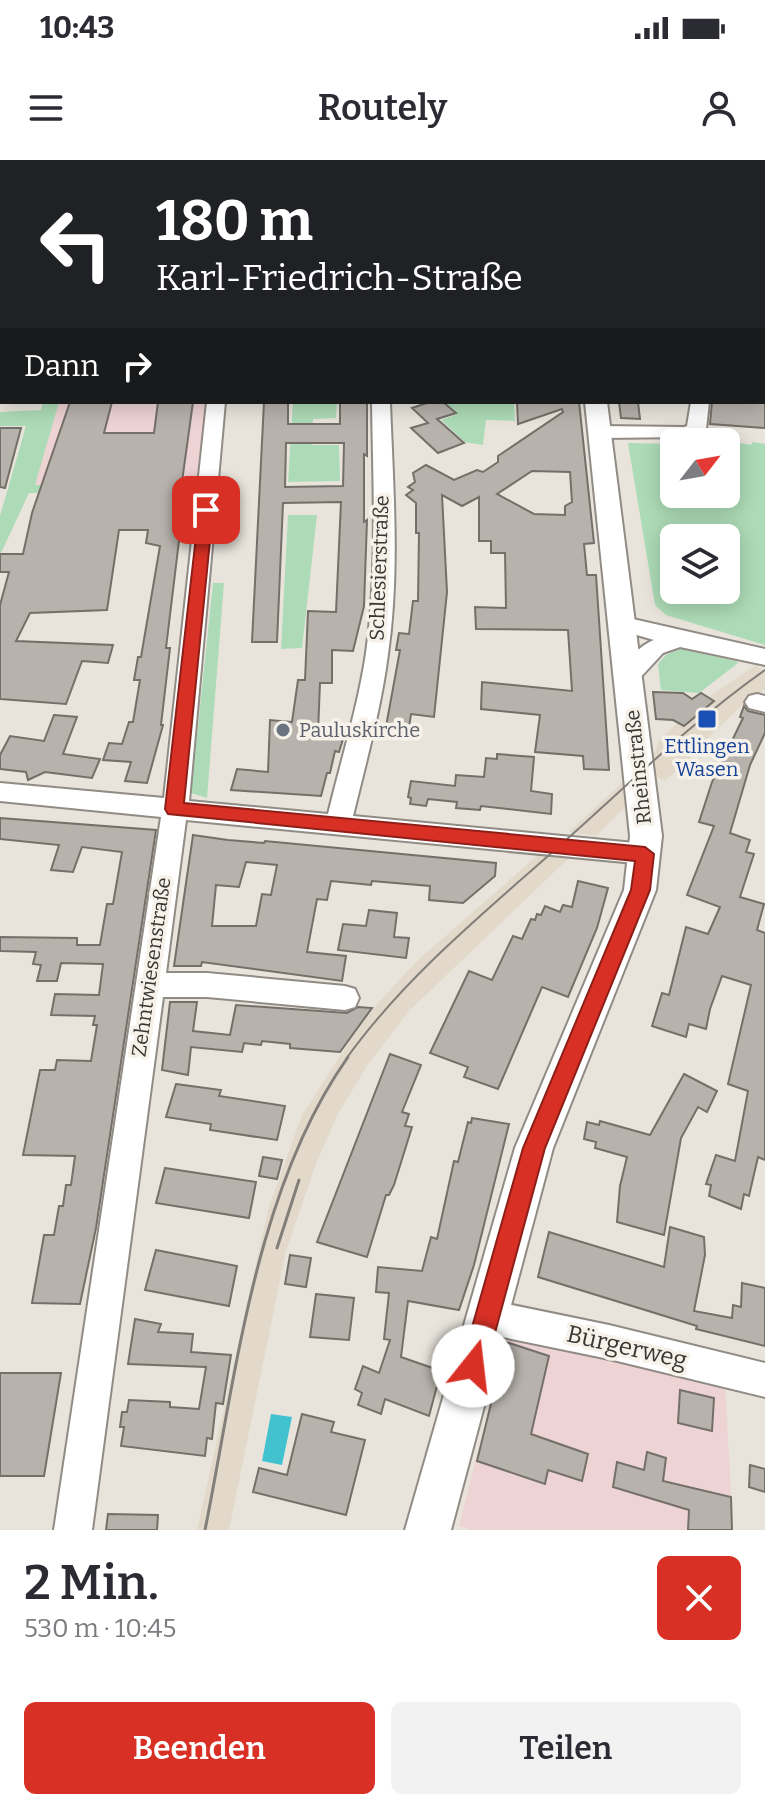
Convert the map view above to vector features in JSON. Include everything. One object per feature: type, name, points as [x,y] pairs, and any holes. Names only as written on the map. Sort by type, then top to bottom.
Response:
[{"type":"main road","name":"Rheinstraße","points":[[428,1530],[534,1148],[640,890],[645,854],[629,675],[596,404]]},
{"type":"street","name":"Zehntwiesenstraße","points":[[73,1530],[174,809],[201,582],[216,404]]},
{"type":"street","name":"Schlesierstraße","points":[[338,825],[365,712],[380,629],[383,511],[381,404]]},
{"type":"street","points":[[601,432],[686,433],[696,429],[700,404]]},
{"type":"street","points":[[622,612],[679,639],[765,657]]},
{"type":"street","points":[[622,612],[719,646]]},
{"type":"street","points":[[629,675],[655,648],[679,639]]},
{"type":"street","points":[[0,792],[645,854]]},
{"type":"street","points":[[148,985],[207,985],[345,998]]},
{"type":"street","name":"Bürgerweg","points":[[488,1317],[609,1342],[765,1380]]},
{"type":"shaded area","points":[[58,404],[206,404],[196,482],[34,485]]},
{"type":"shaded area","points":[[756,665],[765,672],[765,689],[746,702],[665,781],[656,777],[596,836],[569,832],[655,752],[659,741],[675,725],[707,698]]},
{"type":"shaded area","points":[[538,855],[568,859],[410,1010],[369,1063],[338,1114],[317,1161],[286,1251],[229,1530],[197,1530],[268,1210],[302,1115],[378,1003],[417,961]]},
{"type":"shaded area","points":[[507,1337],[725,1384],[733,1530],[471,1530],[459,1526]]},
{"type":"green space","points":[[42,404],[58,404],[35,485],[196,482],[196,490],[29,493],[0,555],[0,516],[26,426],[0,426],[0,412],[41,410]]},
{"type":"green space","points":[[293,404],[337,404],[336,418],[313,419],[312,445],[339,445],[340,481],[288,482]]},
{"type":"green space","points":[[447,404],[514,404],[515,421],[486,420],[483,445],[465,442],[441,420],[457,414]]},
{"type":"green space","points":[[628,443],[660,444],[660,508],[740,508],[740,443],[765,444],[765,645],[666,615],[655,605]]},
{"type":"green space","points":[[288,515],[317,515],[302,648],[281,649]]},
{"type":"green space","points":[[213,583],[224,583],[207,798],[191,793]]},
{"type":"green space","points":[[680,649],[738,663],[699,693],[661,690],[658,664],[666,655]]},
{"type":"water","points":[[271,1414],[292,1417],[282,1465],[262,1461]]},
{"type":"building","points":[[69,404],[111,404],[104,433],[154,433],[158,404],[193,404],[180,496],[184,496],[166,648],[170,648],[163,725],[147,783],[125,781],[131,762],[103,760],[109,743],[122,744],[129,722],[133,722],[140,680],[134,680],[138,657],[141,657],[160,546],[146,543],[148,530],[119,530],[107,610],[30,613],[16,641],[113,645],[108,663],[82,661],[66,704],[0,699],[0,605],[9,572],[0,572],[0,554],[23,554],[32,513]]},
{"type":"building","points":[[264,404],[288,404],[288,424],[340,424],[340,404],[367,404],[364,606],[353,651],[332,650],[332,683],[320,683],[318,732],[344,736],[339,752],[335,751],[321,796],[231,790],[237,769],[268,772],[270,720],[292,722],[298,680],[305,680],[308,611],[336,612],[341,502],[283,503],[277,642],[252,642]],"holes":[[[286,443],[344,443],[343,486],[285,487]]]},
{"type":"building","points":[[424,404],[445,404],[456,413],[437,419],[464,443],[438,453],[411,428],[428,423],[412,408]]},
{"type":"building","points":[[517,404],[579,404],[594,543],[584,544],[587,575],[596,575],[609,770],[584,769],[583,756],[535,752],[540,715],[481,709],[482,682],[572,691],[568,630],[476,629],[475,607],[506,608],[505,553],[491,553],[491,541],[479,541],[479,497],[462,506],[442,495],[447,592],[434,717],[411,714],[408,734],[385,732],[400,650],[396,650],[399,633],[409,634],[413,601],[418,601],[416,503],[406,495],[413,490],[408,487],[415,482],[413,473],[426,465],[454,480],[477,470],[483,472],[498,462],[498,456],[563,412],[562,409],[518,424]],"holes":[[[532,471],[570,472],[572,502],[565,506],[565,515],[534,514],[497,494]]]},
{"type":"building","points":[[619,404],[638,404],[640,419],[621,418]]},
{"type":"building","points":[[712,404],[765,404],[765,428],[710,424]]},
{"type":"building","points":[[0,428],[21,428],[5,488],[0,487]]},
{"type":"building","points":[[653,692],[683,693],[692,699],[701,693],[714,701],[684,726],[673,720],[656,719]]},
{"type":"building","points":[[744,706],[748,711],[765,715],[765,733],[750,765],[730,833],[750,840],[746,852],[754,854],[740,897],[764,904],[757,930],[765,933],[765,1160],[758,1157],[749,1196],[744,1194],[741,1209],[709,1196],[711,1185],[706,1184],[716,1155],[735,1161],[748,1091],[728,1084],[751,985],[722,976],[706,1029],[689,1024],[686,1037],[652,1026],[662,993],[669,995],[686,927],[708,934],[720,907],[687,895],[714,826],[699,822],[712,782],[743,718],[740,717]]},
{"type":"building","points":[[54,715],[77,717],[63,754],[100,759],[92,778],[45,772],[28,780],[26,772],[0,769],[0,755],[10,736],[44,741]]},
{"type":"building","points":[[497,754],[534,757],[531,791],[552,794],[551,814],[481,806],[480,810],[456,808],[457,802],[428,799],[426,806],[410,804],[411,781],[455,786],[456,775],[484,777],[486,758],[497,759]]},
{"type":"building","points":[[0,818],[156,830],[96,1228],[80,1304],[32,1303],[44,1235],[54,1235],[66,1185],[71,1185],[75,1156],[23,1155],[40,1070],[55,1070],[57,1060],[91,1061],[97,1025],[93,1025],[95,1016],[51,1015],[55,994],[99,995],[103,964],[61,963],[57,981],[37,981],[41,965],[33,964],[36,952],[0,951],[0,937],[77,938],[77,945],[100,945],[107,904],[113,904],[122,852],[82,847],[73,872],[51,870],[59,845],[0,839]]},
{"type":"building","points":[[193,835],[496,863],[495,876],[463,903],[429,900],[430,886],[331,881],[327,900],[317,899],[307,952],[346,956],[342,981],[202,962],[201,966],[174,966]],"holes":[[[246,862],[277,865],[271,895],[262,894],[256,926],[212,926],[216,885],[239,887]]]},
{"type":"building","points":[[578,881],[608,888],[597,928],[568,997],[542,987],[498,1089],[464,1077],[468,1067],[430,1053],[469,971],[492,980],[513,936],[522,939],[531,919],[535,920],[537,914],[541,915],[545,906],[560,912],[563,905],[572,907]]},
{"type":"building","points":[[369,910],[397,913],[394,937],[409,938],[406,958],[338,950],[343,924],[366,926]]},
{"type":"building","points":[[170,1002],[197,1002],[193,1031],[230,1035],[236,1005],[347,1013],[358,1007],[372,1008],[340,1052],[290,1048],[290,1044],[262,1041],[261,1045],[244,1043],[242,1052],[191,1047],[188,1075],[162,1070]]},
{"type":"building","points":[[390,1054],[421,1065],[402,1112],[409,1114],[405,1126],[412,1127],[367,1257],[317,1242]]},
{"type":"building","points":[[684,1074],[717,1091],[707,1112],[698,1107],[681,1138],[664,1235],[617,1222],[620,1186],[627,1157],[595,1148],[596,1142],[584,1139],[587,1122],[599,1125],[600,1121],[650,1135]]},
{"type":"building","points":[[176,1084],[221,1090],[219,1096],[285,1106],[277,1140],[210,1130],[211,1124],[166,1117]]},
{"type":"building","points":[[472,1118],[509,1124],[474,1265],[459,1310],[408,1301],[401,1357],[441,1371],[429,1416],[385,1399],[381,1414],[358,1405],[362,1393],[355,1389],[363,1366],[379,1373],[390,1340],[384,1339],[389,1293],[376,1292],[378,1267],[422,1271],[431,1237],[437,1239],[454,1161],[458,1162],[468,1122],[471,1123]]},
{"type":"building","points":[[263,1157],[282,1160],[277,1179],[259,1176]]},
{"type":"building","points":[[165,1168],[256,1182],[249,1218],[156,1203]]},
{"type":"building","points":[[670,1227],[704,1237],[705,1255],[694,1311],[732,1318],[733,1305],[741,1307],[742,1283],[765,1288],[765,1346],[696,1329],[697,1326],[538,1277],[549,1232],[664,1267]]},
{"type":"building","points":[[156,1250],[237,1266],[229,1306],[145,1290]]},
{"type":"building","points":[[290,1255],[311,1258],[306,1287],[285,1284]]},
{"type":"building","points":[[316,1294],[354,1298],[349,1340],[310,1337]]},
{"type":"building","points":[[135,1319],[161,1324],[158,1332],[193,1334],[191,1352],[231,1355],[223,1404],[216,1403],[212,1439],[207,1438],[205,1456],[121,1446],[124,1427],[120,1427],[122,1412],[127,1412],[129,1400],[170,1402],[170,1407],[199,1409],[206,1367],[128,1364]]},
{"type":"building","points":[[506,1342],[549,1356],[531,1434],[588,1454],[582,1481],[548,1470],[545,1484],[477,1461]]},
{"type":"building","points":[[0,1373],[61,1373],[44,1476],[0,1476]]},
{"type":"building","points":[[680,1390],[714,1398],[712,1431],[678,1423]]},
{"type":"building","points":[[302,1414],[334,1422],[331,1432],[365,1440],[346,1515],[253,1492],[259,1468],[287,1475]]},
{"type":"building","points":[[647,1452],[666,1458],[663,1481],[731,1497],[732,1530],[688,1530],[689,1510],[613,1487],[617,1462],[644,1470]]},
{"type":"building","points":[[750,1465],[765,1469],[765,1492],[749,1487]]},
{"type":"building","points":[[108,1514],[158,1515],[157,1530],[106,1530]]},
{"type":"tram line","points":[[346,1059],[395,999],[450,944],[688,730],[765,670]]},
{"type":"tram line","points":[[205,1530],[239,1347],[270,1224],[291,1165],[316,1109],[348,1057]]},
{"type":"tram line","points":[[277,1248],[299,1180]]},
{"type":"place","name":"Ettlingen Wasen","points":[[707,719]]},
{"type":"place","name":"Pauluskirche","points":[[283,730]]},
{"type":"route","points":[[206,510],[201,582],[174,809],[645,854],[640,890],[534,1148],[473,1366]]}]
